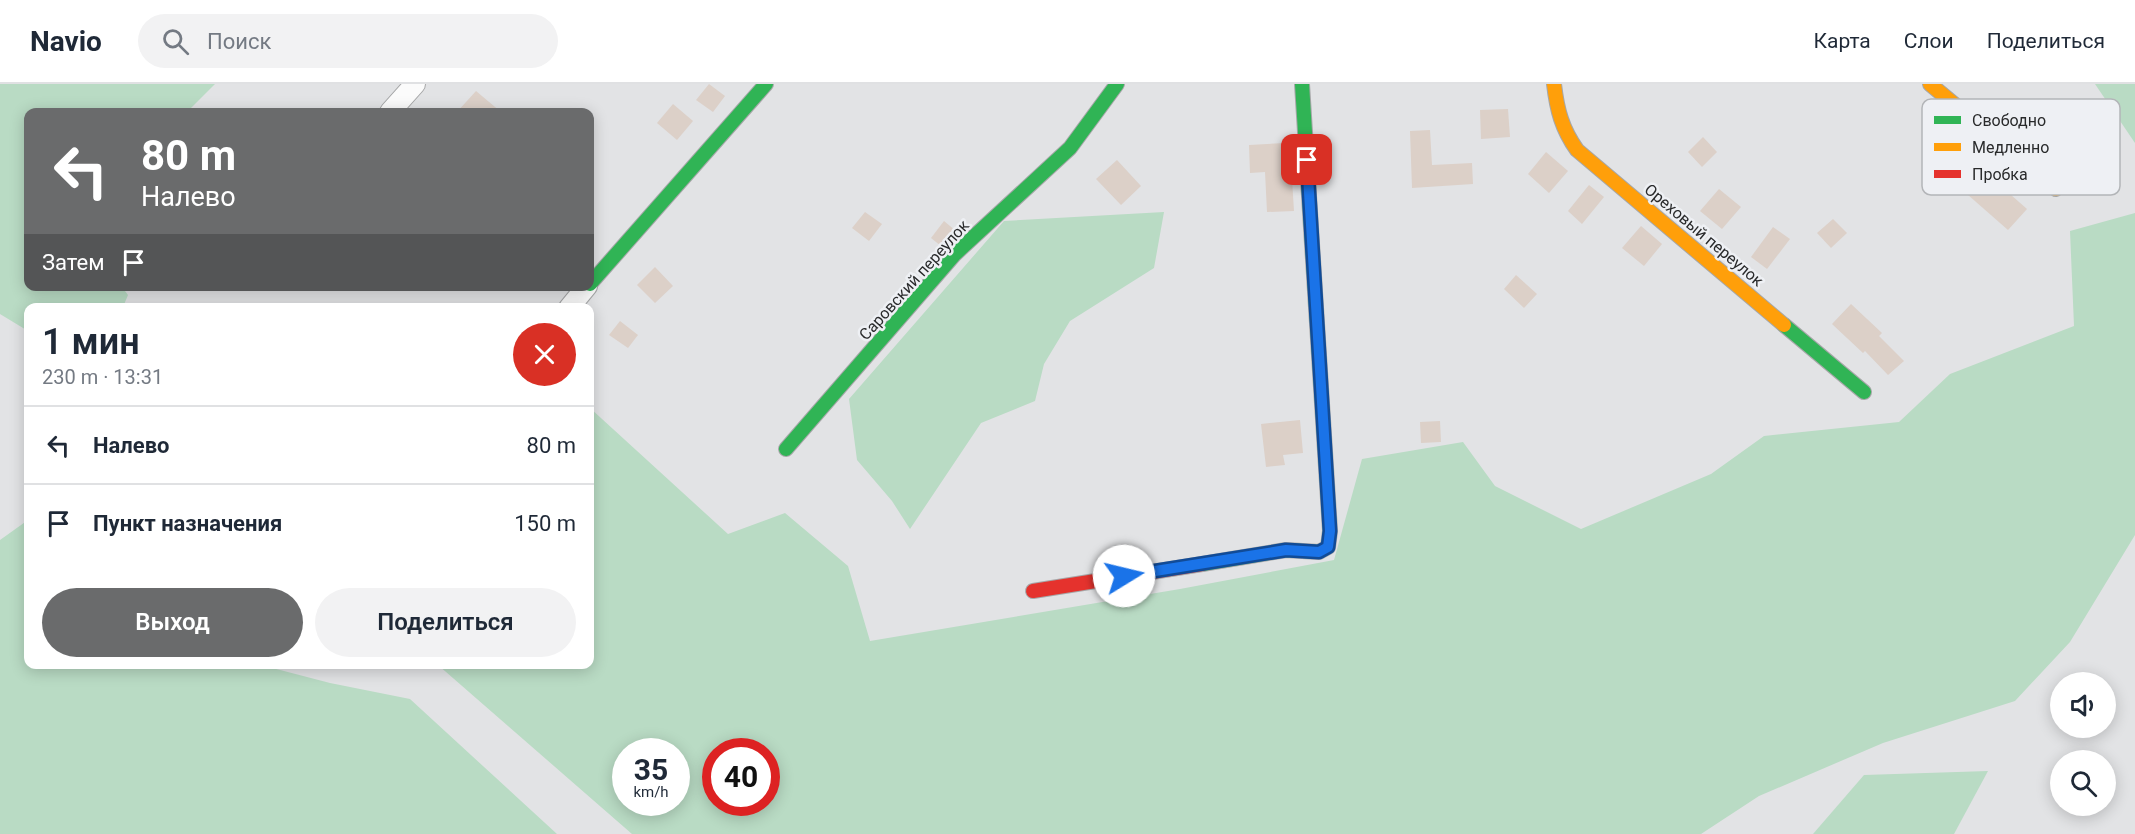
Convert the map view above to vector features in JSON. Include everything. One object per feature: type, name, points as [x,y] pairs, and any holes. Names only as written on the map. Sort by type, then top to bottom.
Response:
[{"type":"street","points":[[394,108],[415,84]]},
{"type":"street","points":[[594,278],[766,84]]},
{"type":"street","name":"Саровский переулок","points":[[786,449],[955,254],[1070,148],[1117,84]]},
{"type":"street","points":[[1033,591],[1286,550],[1319,552],[1328,547],[1330,531],[1324,417],[1302,84]]},
{"type":"street","name":"Ореховый переулок","points":[[1554,84],[1557,110],[1564,133],[1577,150],[1864,392]]},
{"type":"street","points":[[1930,84],[1948,99]]},
{"type":"street","points":[[573,303],[583,291]]},
{"type":"green space","points":[[0,84],[215,84],[191,108],[24,108],[24,291],[125,291],[128,295],[125,303],[24,303],[24,329],[0,314]]},
{"type":"green space","points":[[2095,84],[2135,84],[2135,143],[2120,121],[2120,99],[2105,99]]},
{"type":"green space","points":[[1164,212],[1154,268],[1070,321],[1044,364],[1035,401],[981,423],[910,529],[892,501],[857,460],[849,399],[1004,221]]},
{"type":"green space","points":[[2135,213],[2135,535],[2070,642],[2015,701],[1883,743],[1759,796],[1701,834],[632,834],[443,669],[594,669],[594,412],[728,534],[785,513],[848,566],[870,641],[1180,589],[1334,560],[1362,459],[1463,442],[1495,486],[1581,529],[1711,474],[1764,436],[1899,422],[1950,374],[2074,326],[2070,231]]},
{"type":"green space","points":[[24,523],[24,669],[276,669],[330,683],[410,699],[557,834],[0,834],[0,540]]},
{"type":"green space","points":[[1988,771],[1954,834],[1813,834],[1864,775]]},
{"type":"building","points":[[709,84],[725,96],[713,112],[696,100]]},
{"type":"building","points":[[476,91],[496,108],[461,108]]},
{"type":"building","points":[[673,104],[693,121],[677,140],[657,123]]},
{"type":"building","points":[[1508,109],[1510,137],[1481,139],[1480,110]]},
{"type":"building","points":[[1430,130],[1432,165],[1472,163],[1473,184],[1412,188],[1410,131]]},
{"type":"building","points":[[1703,137],[1717,152],[1702,167],[1688,152]]},
{"type":"building","points":[[1285,143],[1286,179],[1292,179],[1294,211],[1267,212],[1265,172],[1250,173],[1249,145]]},
{"type":"building","points":[[1546,152],[1568,171],[1549,193],[1528,174]]},
{"type":"building","points":[[1117,160],[1141,186],[1121,205],[1096,179]]},
{"type":"building","points":[[1589,185],[1604,197],[1582,224],[1568,211]]},
{"type":"building","points":[[1719,189],[1741,207],[1722,229],[1700,211]]},
{"type":"building","points":[[1968,195],[2011,195],[2027,209],[2008,230]]},
{"type":"building","points":[[865,212],[882,224],[869,241],[852,228]]},
{"type":"building","points":[[1833,219],[1847,233],[1831,248],[1817,233]]},
{"type":"building","points":[[944,221],[956,231],[941,246],[931,238]]},
{"type":"building","points":[[1641,226],[1662,244],[1644,266],[1622,248]]},
{"type":"building","points":[[1773,227],[1790,239],[1767,269],[1751,257]]},
{"type":"building","points":[[655,267],[673,286],[655,303],[637,285]]},
{"type":"building","points":[[1516,275],[1537,294],[1524,308],[1504,289]]},
{"type":"building","points":[[1851,304],[1882,333],[1879,336],[1904,361],[1888,375],[1865,351],[1863,353],[1832,324]]},
{"type":"building","points":[[620,321],[638,335],[628,348],[609,335]]},
{"type":"building","points":[[1300,420],[1303,453],[1283,455],[1285,465],[1266,467],[1261,424]]},
{"type":"building","points":[[1440,421],[1441,442],[1421,443],[1420,422]]},
{"type":"traffic: fast","points":[[594,279],[766,84]]},
{"type":"traffic: fast","points":[[786,449],[955,254],[1070,148],[1117,84]]},
{"type":"traffic: fast","points":[[1202,564],[1286,550],[1319,552],[1328,547],[1330,531],[1302,84]]},
{"type":"traffic: fast","points":[[1784,325],[1864,392]]},
{"type":"traffic: slow","points":[[1554,84],[1561,119],[1577,150],[1784,325]]},
{"type":"traffic: slow","points":[[1930,84],[1948,99]]},
{"type":"traffic: jam","points":[[1033,591],[1202,564]]},
{"type":"route","points":[[1124,576],[1286,550],[1319,552],[1328,547],[1330,531],[1324,417],[1307,160]]}]
